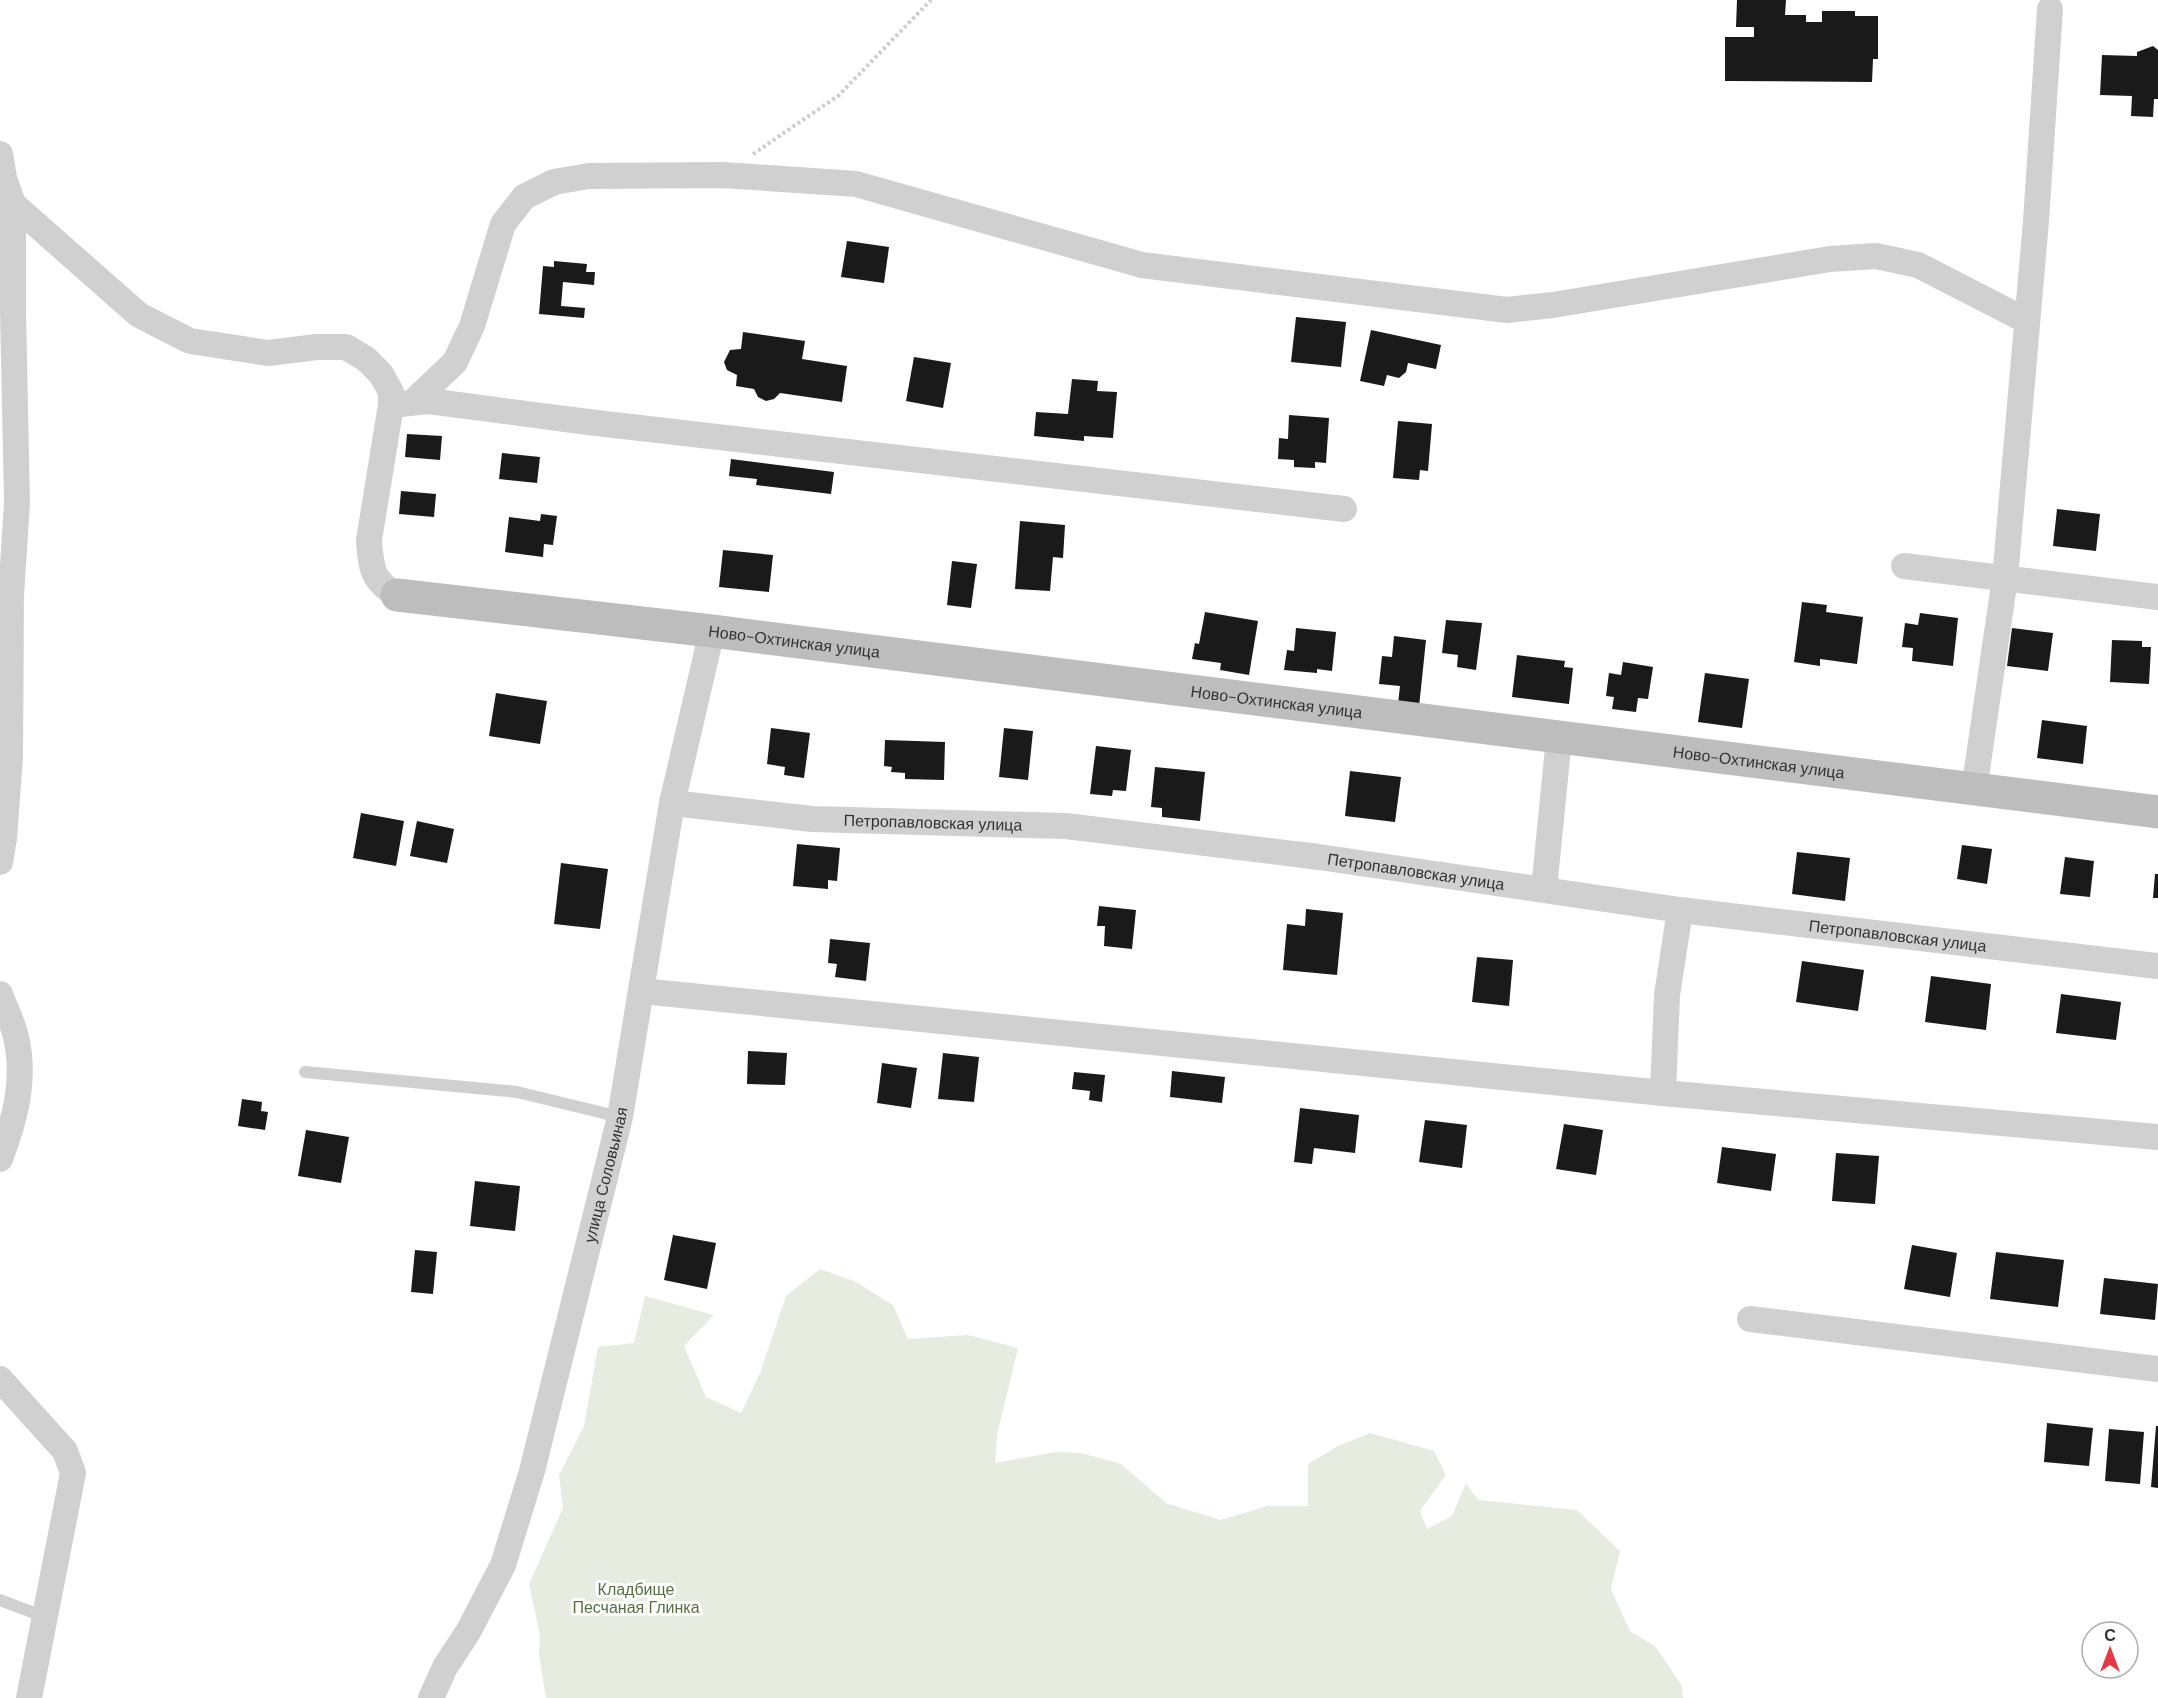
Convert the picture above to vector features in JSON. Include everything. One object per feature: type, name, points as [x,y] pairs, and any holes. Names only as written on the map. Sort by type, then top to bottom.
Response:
[{"type":"street","points":[[1974,790],[2005,579],[2050,9]]},
{"type":"street","points":[[0,154],[4,178],[13,204],[6,245],[12,311],[18,503],[7,564],[11,596],[10,757],[0,862]]},
{"type":"street","points":[[397,595],[382,587],[375,575],[370,561],[369,540],[402,404],[455,362],[472,326],[503,224],[524,197],[554,182],[589,176],[723,175],[856,184],[1142,265],[1507,310],[1553,305],[1830,259],[1876,256],[1918,265],[2027,321]]},
{"type":"street","points":[[13,204],[139,315],[190,341],[268,352],[317,347],[346,347],[366,359],[402,404]]},
{"type":"street","points":[[402,404],[428,402],[1344,509]]},
{"type":"street","points":[[1904,566],[2158,597]]},
{"type":"street","name":"Ново-Охтинская улица","points":[[397,595],[712,631],[2158,812]]},
{"type":"street","name":"улица Соловьиная","points":[[431,1698],[445,1667],[468,1632],[503,1565],[532,1471],[620,1117],[672,803],[712,631]]},
{"type":"street","points":[[1544,889],[1559,738]]},
{"type":"street","name":"Петропавловская улица","points":[[672,803],[812,819],[1066,826],[1320,857],[1680,910],[2158,966]]},
{"type":"street","points":[[1663,1093],[1666,995],[1680,910]]},
{"type":"street","points":[[641,991],[1663,1093],[2158,1137]]},
{"type":"street","points":[[0,994],[16,1035],[20,1061],[20,1091],[15,1119],[0,1159]]},
{"type":"street","points":[[1750,1319],[2158,1370]]},
{"type":"street","points":[[0,1379],[65,1451],[73,1473],[29,1698]]},
{"type":"lane","points":[[305,1072],[517,1092],[620,1117]]},
{"type":"lane","points":[[0,1600],[45,1617]]},
{"type":"path","points":[[723,175],[838,96],[931,0]]},
{"type":"green space","name":"Кладбище Песчаная Глинка","points":[[820,1269],[856,1282],[893,1305],[908,1339],[968,1335],[1018,1348],[997,1435],[995,1463],[1055,1452],[1081,1453],[1121,1464],[1166,1503],[1220,1520],[1268,1506],[1308,1506],[1308,1464],[1338,1446],[1370,1433],[1434,1451],[1446,1475],[1420,1511],[1427,1529],[1452,1516],[1466,1483],[1478,1500],[1577,1510],[1620,1551],[1611,1589],[1630,1631],[1656,1647],[1682,1686],[1683,1698],[546,1698],[539,1655],[540,1636],[529,1584],[563,1508],[559,1475],[584,1426],[598,1347],[634,1343],[645,1296],[714,1315],[684,1346],[706,1397],[741,1413],[760,1373],[786,1296]]},
{"type":"building","points":[[1737,0],[1786,0],[1785,15],[1806,15],[1806,22],[1822,22],[1822,11],[1855,11],[1855,16],[1878,16],[1878,59],[1873,59],[1872,82],[1725,81],[1725,37],[1754,37],[1754,27],[1736,27]]},
{"type":"building","points":[[2153,46],[2158,50],[2158,99],[2154,99],[2153,117],[2131,116],[2132,96],[2100,95],[2102,55],[2137,56],[2137,52]]},
{"type":"building","points":[[847,241],[889,247],[884,283],[841,277]]},
{"type":"building","points":[[554,261],[587,264],[586,272],[595,272],[594,285],[563,282],[561,306],[585,308],[584,318],[539,314],[543,266],[554,267]]},
{"type":"building","points":[[1296,317],[1346,322],[1341,367],[1291,362]]},
{"type":"building","points":[[1371,330],[1441,345],[1436,369],[1408,363],[1406,372],[1399,378],[1387,375],[1384,386],[1360,381]]},
{"type":"building","points":[[743,332],[805,341],[802,359],[847,366],[842,402],[780,393],[774,399],[766,401],[758,397],[754,389],[736,386],[737,375],[727,370],[724,362],[730,350],[741,349]]},
{"type":"building","points":[[914,357],[951,363],[943,408],[906,401]]},
{"type":"building","points":[[1072,379],[1098,381],[1097,391],[1117,392],[1113,438],[1084,436],[1084,441],[1034,436],[1036,412],[1068,414]]},
{"type":"building","points":[[1289,415],[1329,418],[1326,463],[1315,462],[1315,468],[1294,467],[1294,460],[1278,459],[1279,438],[1288,439]]},
{"type":"building","points":[[1398,421],[1432,424],[1428,471],[1420,470],[1419,480],[1393,478]]},
{"type":"building","points":[[407,434],[442,436],[440,460],[405,457]]},
{"type":"building","points":[[502,453],[540,457],[537,483],[499,479]]},
{"type":"building","points":[[731,459],[834,472],[831,494],[756,485],[757,479],[729,476]]},
{"type":"building","points":[[401,491],[436,494],[434,517],[399,514]]},
{"type":"building","points":[[2057,509],[2100,514],[2096,551],[2053,546]]},
{"type":"building","points":[[541,514],[557,516],[553,545],[544,544],[543,557],[505,552],[509,517],[540,521]]},
{"type":"building","points":[[1020,521],[1065,525],[1063,558],[1053,557],[1050,591],[1015,589]]},
{"type":"building","points":[[723,550],[773,555],[769,592],[719,587]]},
{"type":"building","points":[[952,561],[977,564],[971,608],[947,605]]},
{"type":"building","points":[[1802,602],[1827,605],[1826,612],[1863,617],[1857,664],[1820,659],[1820,666],[1794,662]]},
{"type":"building","points":[[1205,612],[1258,621],[1249,675],[1220,670],[1221,663],[1192,659],[1195,643],[1199,644]]},
{"type":"building","points":[[1920,613],[1958,618],[1953,666],[1912,661],[1913,648],[1902,647],[1905,623],[1918,625]]},
{"type":"building","points":[[1446,620],[1482,623],[1476,670],[1457,667],[1458,655],[1442,653]]},
{"type":"building","points":[[1296,628],[1336,632],[1332,671],[1317,669],[1317,673],[1284,670],[1287,650],[1294,651]]},
{"type":"building","points":[[2012,628],[2053,633],[2048,671],[2007,666]]},
{"type":"building","points":[[1394,636],[1426,640],[1419,707],[1398,704],[1400,686],[1379,684],[1382,656],[1392,657]]},
{"type":"building","points":[[2112,640],[2142,641],[2142,647],[2151,647],[2149,684],[2110,682]]},
{"type":"building","points":[[1517,655],[1565,661],[1564,667],[1573,668],[1569,704],[1512,697]]},
{"type":"building","points":[[1623,662],[1653,667],[1648,699],[1638,698],[1636,712],[1612,709],[1614,697],[1606,696],[1609,673],[1621,675]]},
{"type":"building","points":[[1705,673],[1749,679],[1742,728],[1698,722]]},
{"type":"building","points":[[496,693],[547,701],[540,744],[489,736]]},
{"type":"building","points":[[2042,720],[2087,726],[2083,764],[2037,758]]},
{"type":"building","points":[[771,728],[810,733],[804,778],[784,775],[785,767],[767,764]]},
{"type":"building","points":[[1004,728],[1033,731],[1028,780],[999,777]]},
{"type":"building","points":[[885,740],[945,742],[944,780],[905,779],[905,773],[891,772],[892,767],[884,766]]},
{"type":"building","points":[[1096,746],[1131,750],[1126,791],[1113,790],[1112,796],[1090,794]]},
{"type":"building","points":[[1155,767],[1205,772],[1200,821],[1162,817],[1162,808],[1151,807]]},
{"type":"building","points":[[1350,771],[1401,777],[1395,822],[1345,816]]},
{"type":"building","points":[[361,813],[404,821],[396,866],[353,858]]},
{"type":"building","points":[[417,821],[454,829],[447,863],[410,856]]},
{"type":"building","points":[[797,844],[840,848],[837,881],[828,880],[828,889],[793,886]]},
{"type":"building","points":[[1962,845],[1992,849],[1987,884],[1957,879]]},
{"type":"building","points":[[1797,852],[1850,858],[1845,901],[1792,894]]},
{"type":"building","points":[[2065,857],[2094,861],[2090,897],[2060,894]]},
{"type":"building","points":[[561,863],[608,869],[600,929],[554,924]]},
{"type":"building","points":[[2155,874],[2158,874],[2158,898],[2153,898]]},
{"type":"building","points":[[1099,906],[1136,910],[1132,949],[1104,946],[1105,926],[1097,926]]},
{"type":"building","points":[[1306,909],[1343,913],[1337,975],[1283,970],[1287,924],[1305,926]]},
{"type":"building","points":[[830,939],[870,943],[866,981],[835,977],[837,964],[828,963]]},
{"type":"building","points":[[1477,957],[1513,960],[1509,1006],[1472,1002]]},
{"type":"building","points":[[1802,961],[1864,970],[1858,1011],[1796,1002]]},
{"type":"building","points":[[1931,976],[1991,984],[1986,1030],[1925,1022]]},
{"type":"building","points":[[2061,994],[2121,1002],[2116,1040],[2056,1033]]},
{"type":"building","points":[[748,1051],[787,1053],[785,1085],[747,1084]]},
{"type":"building","points":[[943,1053],[979,1057],[974,1102],[938,1099]]},
{"type":"building","points":[[882,1063],[917,1068],[911,1108],[877,1103]]},
{"type":"building","points":[[1172,1071],[1225,1077],[1222,1103],[1170,1097]]},
{"type":"building","points":[[1074,1072],[1105,1075],[1102,1102],[1089,1100],[1090,1091],[1072,1089]]},
{"type":"building","points":[[242,1099],[262,1102],[261,1111],[268,1112],[265,1130],[238,1126]]},
{"type":"building","points":[[1300,1108],[1359,1115],[1355,1153],[1314,1148],[1312,1164],[1294,1162]]},
{"type":"building","points":[[1425,1120],[1467,1125],[1462,1168],[1419,1162]]},
{"type":"building","points":[[1564,1124],[1603,1130],[1596,1175],[1556,1169]]},
{"type":"building","points":[[306,1130],[349,1137],[341,1183],[298,1176]]},
{"type":"building","points":[[1722,1147],[1776,1154],[1771,1191],[1717,1183]]},
{"type":"building","points":[[1836,1153],[1879,1156],[1875,1204],[1832,1201]]},
{"type":"building","points":[[475,1181],[520,1186],[515,1231],[470,1226]]},
{"type":"building","points":[[673,1235],[716,1243],[707,1289],[664,1280]]},
{"type":"building","points":[[1912,1245],[1957,1253],[1950,1297],[1904,1289]]},
{"type":"building","points":[[415,1250],[437,1252],[433,1294],[411,1292]]},
{"type":"building","points":[[1996,1252],[2064,1260],[2058,1307],[1990,1299]]},
{"type":"building","points":[[2104,1278],[2158,1284],[2155,1320],[2100,1314]]},
{"type":"building","points":[[2047,1423],[2093,1428],[2089,1466],[2044,1462]]},
{"type":"building","points":[[2156,1426],[2158,1426],[2158,1488],[2151,1487]]},
{"type":"building","points":[[2109,1429],[2144,1432],[2140,1484],[2105,1481]]}]
